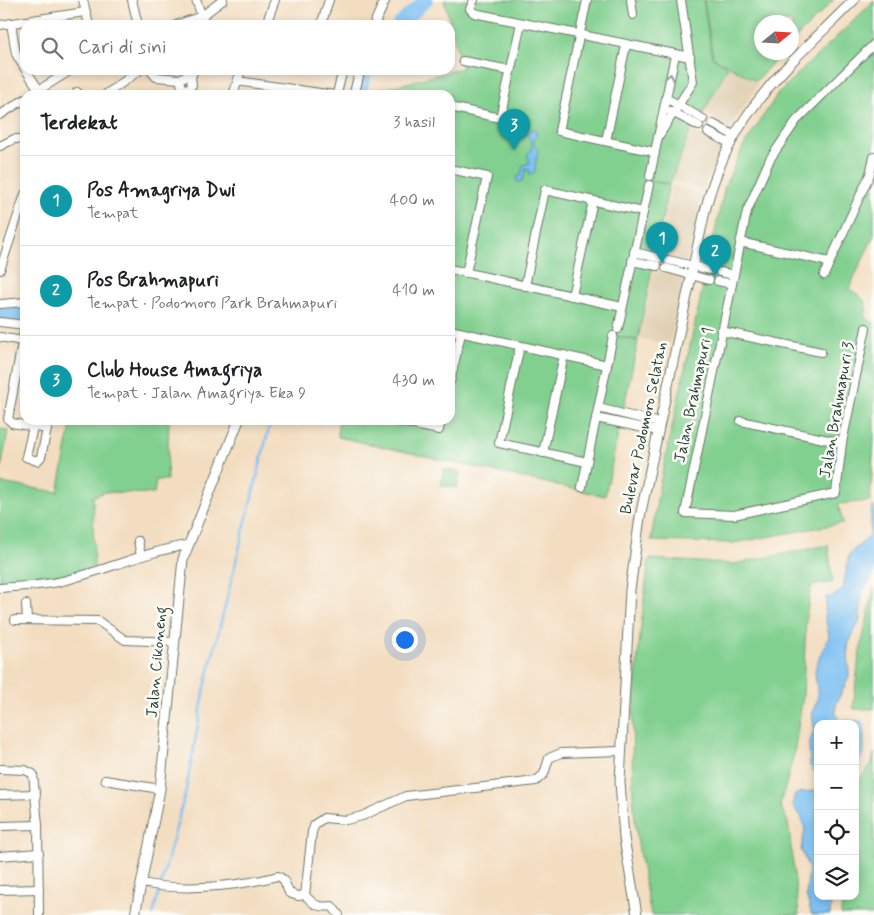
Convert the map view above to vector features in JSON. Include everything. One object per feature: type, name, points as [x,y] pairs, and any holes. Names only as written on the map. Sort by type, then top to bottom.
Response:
[{"type":"street","points":[[83,0],[87,20]]},
{"type":"street","points":[[132,0],[137,20]]},
{"type":"street","points":[[196,0],[203,20]]},
{"type":"street","points":[[190,20],[202,16],[223,0]]},
{"type":"street","points":[[322,20],[328,0]]},
{"type":"street","points":[[376,20],[385,0]]},
{"type":"street","points":[[474,0],[470,9],[474,13],[690,57]]},
{"type":"street","points":[[587,0],[559,130],[655,152]]},
{"type":"street","points":[[631,0],[633,15]]},
{"type":"street","points":[[658,137],[693,82],[681,0]]},
{"type":"street","name":"Bulevar Podomoro Selatan","points":[[638,915],[624,838],[620,751],[630,590],[640,517],[712,186],[745,116],[773,80],[854,0]]},
{"type":"street","points":[[267,20],[272,1]]},
{"type":"street","points":[[51,20],[85,12]]},
{"type":"street","points":[[11,23],[16,54],[20,61]]},
{"type":"street","points":[[0,24],[20,23]]},
{"type":"street","points":[[455,108],[500,118],[521,23]]},
{"type":"street","name":"Jalan Brahmapuri 1","points":[[833,494],[734,515],[685,512],[747,211],[770,159],[796,121],[874,44]]},
{"type":"street","points":[[606,141],[626,45]]},
{"type":"street","points":[[582,487],[607,365],[650,181],[675,55]]},
{"type":"street","points":[[463,61],[510,70]]},
{"type":"street","points":[[29,75],[39,90],[62,75]]},
{"type":"street","points":[[112,90],[133,75]]},
{"type":"street","points":[[154,75],[156,77],[180,79],[188,75]]},
{"type":"street","points":[[188,90],[193,82],[192,75]]},
{"type":"street","points":[[234,90],[239,75]]},
{"type":"street","points":[[338,90],[342,75]]},
{"type":"street","points":[[355,90],[359,75]]},
{"type":"street","points":[[180,79],[182,88],[184,90]]},
{"type":"street","points":[[237,81],[299,90]]},
{"type":"street","points":[[666,98],[703,119]]},
{"type":"street","points":[[0,115],[20,102]]},
{"type":"street","points":[[664,108],[699,126]]},
{"type":"street","points":[[711,128],[733,140]]},
{"type":"street","points":[[0,146],[20,138]]},
{"type":"street","points":[[824,275],[870,174],[874,157]]},
{"type":"street","points":[[455,170],[487,177],[466,273]]},
{"type":"street","points":[[525,286],[545,190],[643,212]]},
{"type":"street","points":[[572,296],[593,201]]},
{"type":"street","points":[[0,270],[20,209]]},
{"type":"street","points":[[740,242],[829,262]]},
{"type":"street","points":[[633,257],[658,262]]},
{"type":"street","points":[[709,280],[692,276],[667,264],[695,266],[711,270]]},
{"type":"street","points":[[455,270],[622,307]]},
{"type":"street","points":[[720,272],[734,275]]},
{"type":"street","points":[[718,281],[732,284]]},
{"type":"street","points":[[0,304],[20,302]]},
{"type":"street","points":[[0,322],[20,330]]},
{"type":"street","name":"Jalan Brahmapuri 3","points":[[833,494],[838,491],[842,443],[866,328]]},
{"type":"street","points":[[455,331],[607,365]]},
{"type":"street","points":[[721,331],[821,352]]},
{"type":"street","points":[[0,338],[20,333]]},
{"type":"street","points":[[455,360],[461,333]]},
{"type":"street","points":[[520,346],[499,443],[587,462]]},
{"type":"street","points":[[20,354],[8,419],[12,423],[20,425]]},
{"type":"street","points":[[543,453],[564,355]]},
{"type":"street","points":[[598,408],[659,427]]},
{"type":"street","points":[[596,418],[659,427]]},
{"type":"street","points":[[741,421],[842,443]]},
{"type":"street","points":[[22,425],[47,429]]},
{"type":"street","points":[[33,427],[26,457],[37,462],[41,457],[48,425]]},
{"type":"street","name":"Jalan Cikoneng","points":[[136,915],[160,788],[183,559],[237,425]]},
{"type":"street","points":[[416,425],[439,430],[440,425]]},
{"type":"street","points":[[138,541],[142,556]]},
{"type":"street","points":[[0,588],[58,582],[153,551],[187,546]]},
{"type":"street","points":[[26,604],[27,620]]},
{"type":"street","points":[[15,620],[98,621],[125,640],[174,642]]},
{"type":"street","points":[[304,895],[312,832],[315,824],[324,818],[346,820],[362,816],[406,796],[536,781],[544,774],[549,758],[561,753],[620,751]]},
{"type":"street","points":[[0,769],[30,771],[33,774],[38,825],[39,915]]},
{"type":"street","points":[[105,780],[160,788]]},
{"type":"street","points":[[0,795],[36,794]]},
{"type":"street","points":[[0,826],[38,825]]},
{"type":"street","points":[[0,856],[39,853]]},
{"type":"street","points":[[143,883],[163,887],[245,884],[278,876],[284,880],[289,893],[298,896],[304,895]]},
{"type":"street","points":[[0,890],[39,889]]},
{"type":"street","points":[[304,895],[314,905],[332,906],[339,915]]},
{"type":"shaded area","points":[[729,67],[759,83],[728,130],[717,124],[719,120],[705,112]]},
{"type":"shaded area","points":[[692,131],[723,142],[703,190],[673,180]]},
{"type":"shaded area","points":[[672,187],[702,194],[687,263],[670,259],[671,255],[658,252]]},
{"type":"shaded area","points":[[654,271],[666,274],[668,271],[685,275],[670,345],[640,338]]},
{"type":"green space","points":[[444,0],[703,0],[712,57],[728,67],[694,130],[691,129],[670,184],[645,180],[669,185],[638,340],[612,335],[638,341],[605,496],[338,437],[338,425],[455,425],[455,90],[381,90],[436,75],[455,75],[455,70],[462,68],[455,42],[455,20],[449,20]]},
{"type":"green space","points":[[704,0],[834,0],[799,35],[799,15],[754,15],[754,60],[776,60],[756,81],[713,57]]},
{"type":"green space","points":[[874,1],[874,235],[849,289],[864,300],[866,308],[865,318],[874,323],[874,441],[870,501],[838,504],[843,523],[734,543],[651,541],[659,487],[725,186],[743,147],[779,92]]},
{"type":"green space","points":[[71,425],[169,425],[167,480],[156,480],[154,494],[105,492],[93,497],[94,567],[47,580],[0,583],[0,483],[58,492]]},
{"type":"green space","points":[[0,429],[8,430],[0,476]]},
{"type":"green space","points":[[444,469],[460,472],[457,488],[441,485]]},
{"type":"green space","points":[[828,545],[833,582],[811,586],[806,618],[803,695],[794,754],[780,806],[788,822],[799,915],[651,915],[643,876],[634,810],[632,747],[633,716],[649,559],[734,564]]},
{"type":"green space","points":[[874,587],[874,709],[855,709],[853,708],[859,656]]},
{"type":"green space","points":[[874,753],[874,915],[841,915],[842,900],[859,900],[859,781],[872,763]]},
{"type":"water","points":[[534,128],[537,132],[533,144],[538,150],[534,173],[530,175],[529,170],[526,169],[522,181],[517,182],[517,177],[521,175],[523,165],[530,163],[527,154],[532,150],[530,138],[526,134]]},
{"type":"water","points":[[874,506],[874,573],[862,592],[860,620],[848,645],[849,677],[836,704],[836,714],[839,720],[814,720],[814,729],[812,712],[818,699],[816,665],[829,636],[825,617],[826,597],[832,597],[843,589],[849,554],[870,536],[871,511]]},
{"type":"water","points":[[859,721],[864,725],[864,755],[859,760]]},
{"type":"water","points":[[814,729],[814,771],[810,766],[809,745]]},
{"type":"water","points":[[814,791],[814,900],[832,900],[830,915],[812,915],[806,895],[809,869],[801,850],[805,829],[801,816],[793,807],[794,796],[798,793]]},
{"type":"waterway","points":[[404,20],[426,0]]},
{"type":"waterway","points":[[360,90],[365,75]]},
{"type":"waterway","points":[[0,313],[20,315]]},
{"type":"waterway","points":[[153,915],[186,790],[205,687],[270,425]]},
{"type":"place","name":"Club House Amagriya","points":[[514,150]]},
{"type":"place","name":"Pos Amagriya Dwi","points":[[662,263]]},
{"type":"place","name":"Pos Brahmapuri","points":[[715,276]]}]
